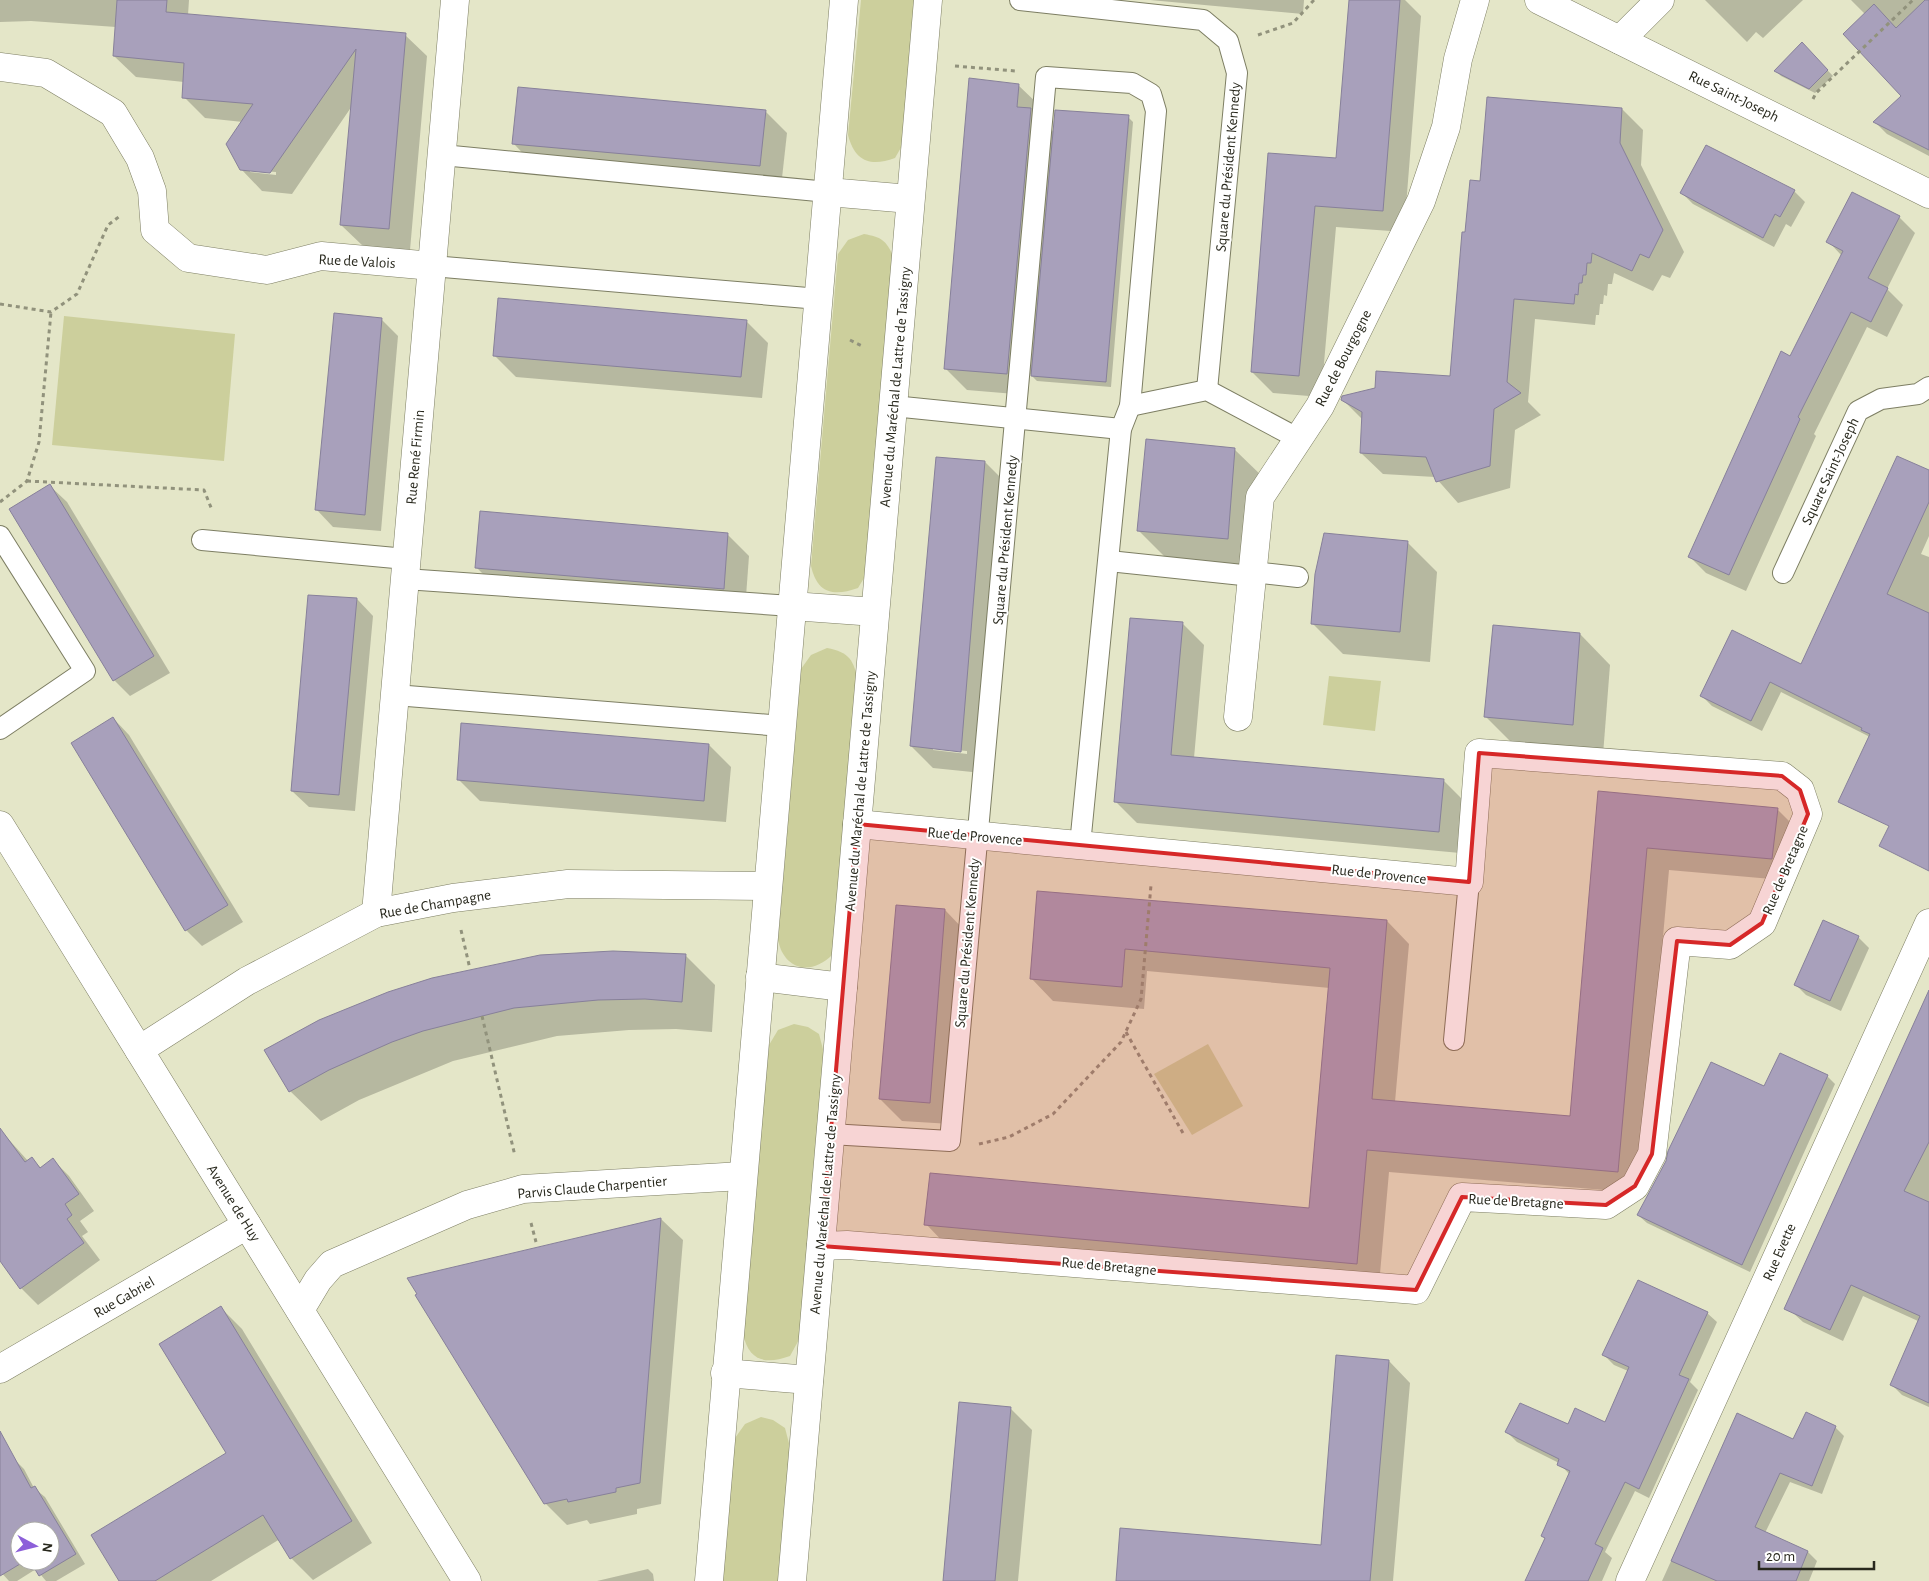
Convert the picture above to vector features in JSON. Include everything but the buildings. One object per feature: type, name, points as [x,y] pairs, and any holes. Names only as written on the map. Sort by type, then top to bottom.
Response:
[{"type":"street","name":"Rue René Firmin","points":[[376,913],[455,0]]},
{"type":"street","points":[[709,1581],[725,1373],[844,0]]},
{"type":"street","name":"Avenue du Maréchal de Lattre de Tassigny","points":[[792,1581],[928,0]]},
{"type":"street","name":"Rue de Bourgogne","points":[[1238,717],[1260,497],[1320,406],[1421,201],[1446,127],[1458,60],[1475,0]]},
{"type":"street","name":"Rue Saint-Joseph","points":[[1539,0],[1929,194]]},
{"type":"street","points":[[1620,40],[1660,0]]},
{"type":"street","name":"Rue de Valois","points":[[0,68],[46,73],[113,113],[140,158],[152,191],[155,230],[188,258],[267,270],[321,256],[432,266]]},
{"type":"street","points":[[828,192],[910,199]]},
{"type":"street","points":[[792,606],[875,612]]},
{"type":"street","name":"Rue de Bretagne","points":[[821,1246],[848,1245],[1416,1290],[1462,1197],[1606,1205],[1635,1186],[1652,1154],[1677,941],[1730,945],[1762,923],[1808,814],[1800,790],[1782,776],[1479,753],[1469,882]]},
{"type":"street","name":"Rue de Provence","points":[[857,824],[976,837],[1469,882]]},
{"type":"street","name":"Avenue de Huy","points":[[0,825],[467,1581]]},
{"type":"street","name":"Rue de Champagne","points":[[139,1050],[247,981],[376,913],[453,898],[568,884],[768,886]]},
{"type":"street","name":"Rue Evette","points":[[1630,1581],[1929,923]]},
{"type":"street","points":[[760,977],[843,986]]},
{"type":"street","name":"Parvis Claude Charpentier","points":[[300,1310],[318,1280],[332,1264],[467,1205],[523,1189],[742,1176]]},
{"type":"street","name":"Rue Gabriel","points":[[0,1369],[247,1225]]},
{"type":"street","points":[[725,1373],[809,1380]]},
{"type":"lane","points":[[1020,0],[1203,20],[1228,41]]},
{"type":"lane","name":"Square du Président Kennedy","points":[[1207,390],[1237,74],[1228,41]]},
{"type":"lane","points":[[1046,77],[1132,83],[1151,94],[1156,111],[1130,406],[1121,429],[1080,845]]},
{"type":"lane","name":"Square du Président Kennedy","points":[[950,1141],[1046,77]]},
{"type":"lane","points":[[442,155],[828,192]]},
{"type":"lane","points":[[432,266],[819,299]]},
{"type":"lane","name":"Square Saint-Joseph","points":[[1783,574],[1858,411],[1880,400],[1918,394],[1929,387]]},
{"type":"lane","points":[[1130,406],[1207,390],[1299,439]]},
{"type":"lane","points":[[893,406],[1121,429]]},
{"type":"lane","points":[[0,536],[85,672],[0,729]]},
{"type":"lane","points":[[202,540],[406,569],[792,606]]},
{"type":"lane","points":[[1109,561],[1298,577]]},
{"type":"lane","points":[[395,695],[782,726]]},
{"type":"lane","points":[[1454,1040],[1469,882]]},
{"type":"lane","points":[[830,1134],[950,1141]]},
{"type":"path","points":[[1228,41],[1264,34],[1293,23],[1314,0]]},
{"type":"path","points":[[1798,128],[1816,93],[1913,0]]},
{"type":"path","points":[[923,63],[1038,73],[1046,77]]},
{"type":"path","points":[[0,304],[51,312],[77,294],[108,225],[152,191]]},
{"type":"path","points":[[0,502],[27,481],[39,442],[51,312]]},
{"type":"path","points":[[816,330],[831,331],[887,357],[897,358]]},
{"type":"path","points":[[27,481],[204,490],[225,542]]},
{"type":"path","points":[[950,1141],[983,1144],[1009,1137],[1053,1114],[1121,1042],[1141,999],[1154,852]]},
{"type":"path","points":[[482,1016],[536,1242]]},
{"type":"path","points":[[1126,1031],[1184,1135]]},
{"type":"highlighted area","points":[[1479,753],[1782,776],[1800,790],[1808,814],[1762,923],[1730,945],[1677,941],[1652,1154],[1635,1186],[1606,1205],[1462,1197],[1416,1290],[821,1246],[857,824],[1469,882]]},
{"type":"green space","points":[[861,0],[919,0],[907,137],[895,158],[879,162],[871,162],[860,157],[851,144],[848,135]]},
{"type":"green space","points":[[864,234],[875,236],[882,240],[888,246],[893,256],[870,568],[858,588],[834,592],[827,590],[817,582],[811,566],[838,254],[848,240]]},
{"type":"green space","points":[[64,316],[235,334],[224,461],[52,445]]},
{"type":"green space","points":[[827,648],[841,652],[849,658],[855,668],[858,682],[832,955],[816,966],[799,967],[786,958],[778,940],[801,669],[811,655]]},
{"type":"green space","points":[[1329,676],[1381,681],[1375,731],[1323,725]]},
{"type":"green space","points":[[794,1024],[808,1027],[819,1034],[825,1057],[801,1336],[790,1356],[766,1360],[759,1358],[749,1350],[743,1334],[769,1045],[778,1030]]},
{"type":"green space","points":[[1208,1044],[1243,1106],[1192,1135],[1154,1074]]},
{"type":"green space","points":[[761,1417],[773,1420],[785,1428],[791,1451],[779,1581],[722,1581],[735,1438],[745,1424]]}]
